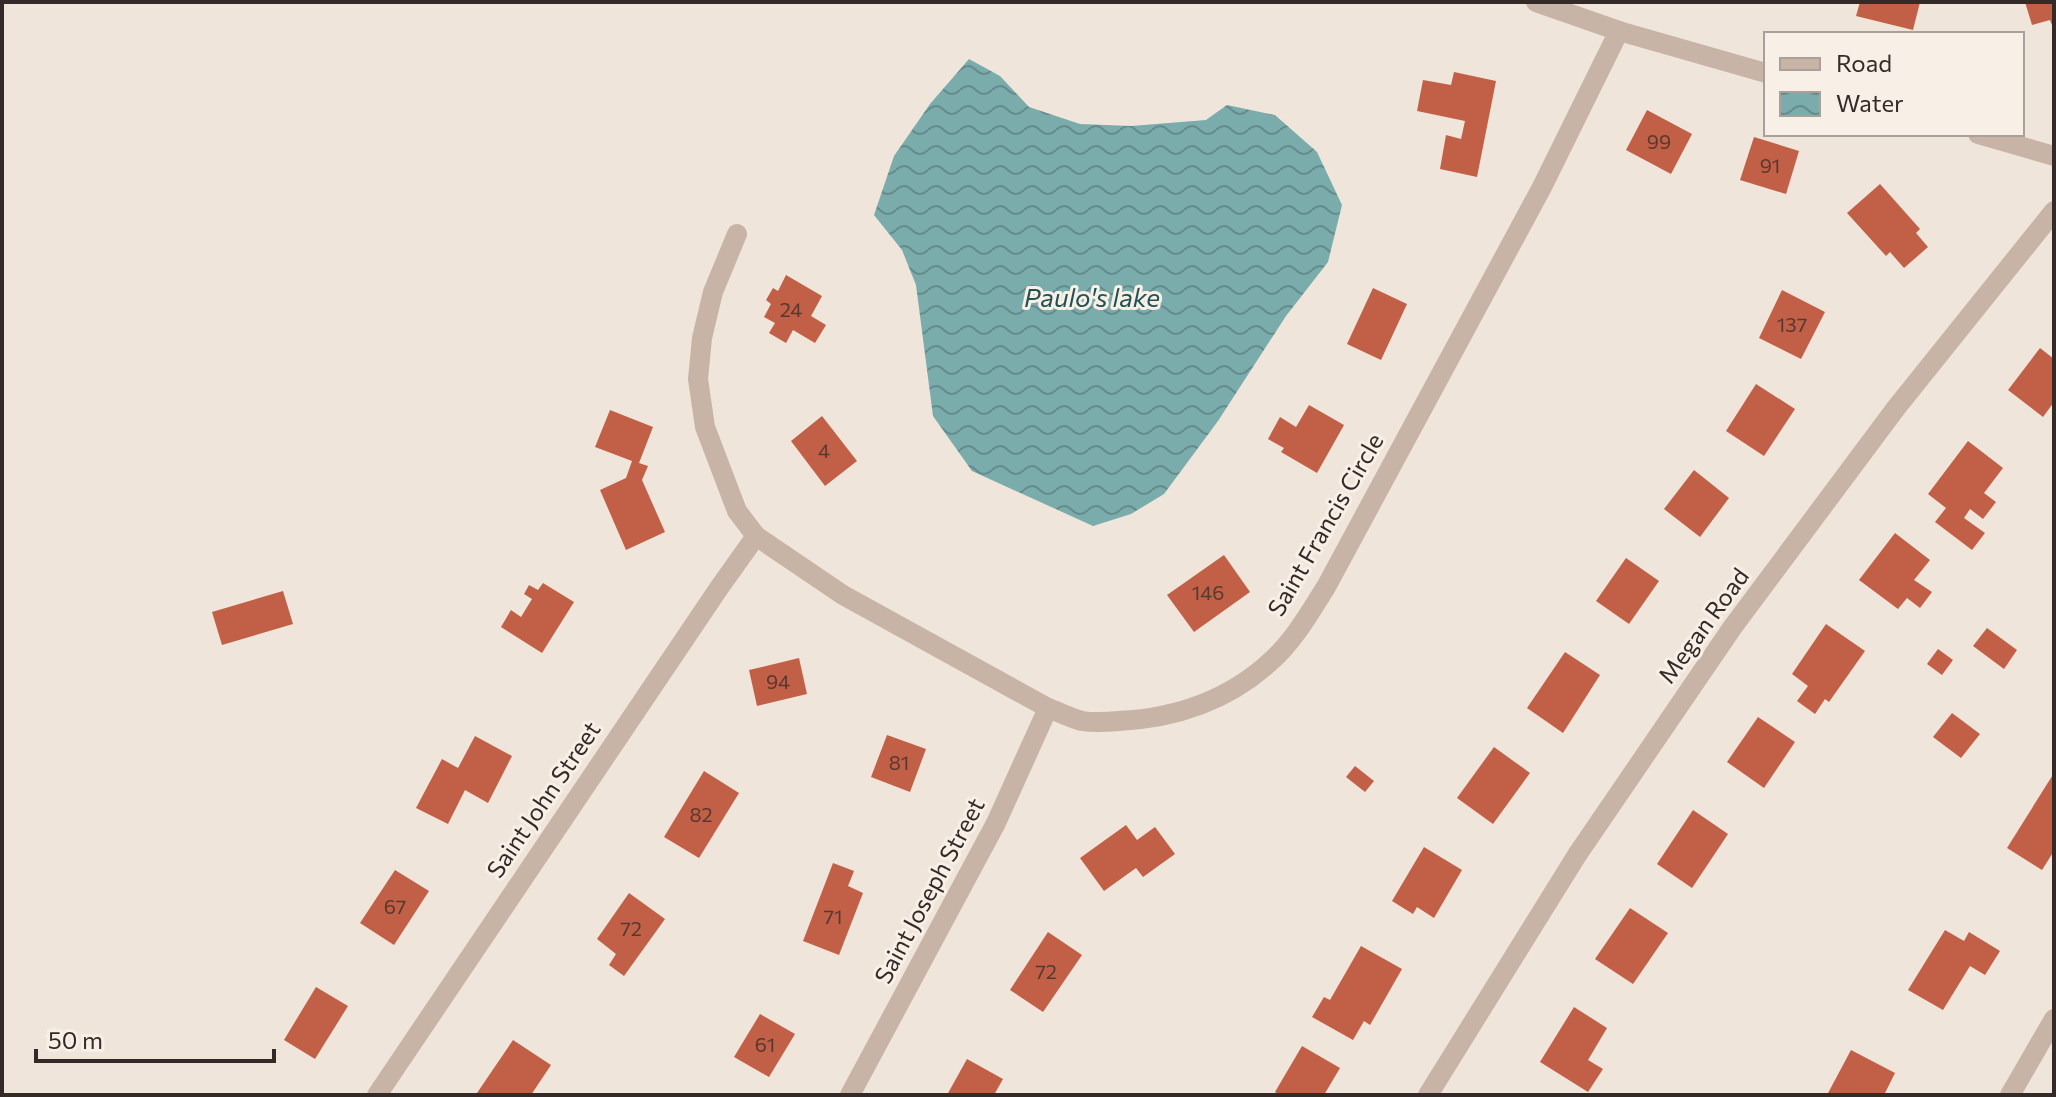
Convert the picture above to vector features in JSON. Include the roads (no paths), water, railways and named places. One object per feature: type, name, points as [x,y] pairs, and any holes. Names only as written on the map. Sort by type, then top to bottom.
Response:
[{"type":"street","points":[[1536,2],[1619,31],[1764,72]]},
{"type":"street","name":"Saint Francis Circle","points":[[737,234],[713,292],[702,338],[698,379],[705,427],[722,475],[737,511],[756,536],[843,595],[1048,708],[1083,721],[1128,721],[1174,714],[1223,696],[1272,661],[1326,587],[1542,187],[1619,31]]},
{"type":"street","points":[[1985,136],[2054,156]]},
{"type":"street","name":"Megan Road","points":[[1428,1095],[1577,855],[1732,628],[1896,408],[2054,211]]},
{"type":"street","name":"Saint John Street","points":[[377,1095],[756,536]]},
{"type":"street","name":"Saint Joseph Street","points":[[850,1095],[996,823],[1048,708]]},
{"type":"street","points":[[2010,1095],[2054,1019]]},
{"type":"water","name":"Paulo's lake","points":[[969,59],[1000,76],[1029,107],[1080,124],[1131,126],[1206,120],[1227,105],[1275,115],[1317,152],[1342,205],[1328,262],[1286,316],[1218,421],[1164,494],[1131,514],[1093,526],[972,471],[933,416],[916,285],[902,250],[874,215],[894,156],[930,104]]}]
